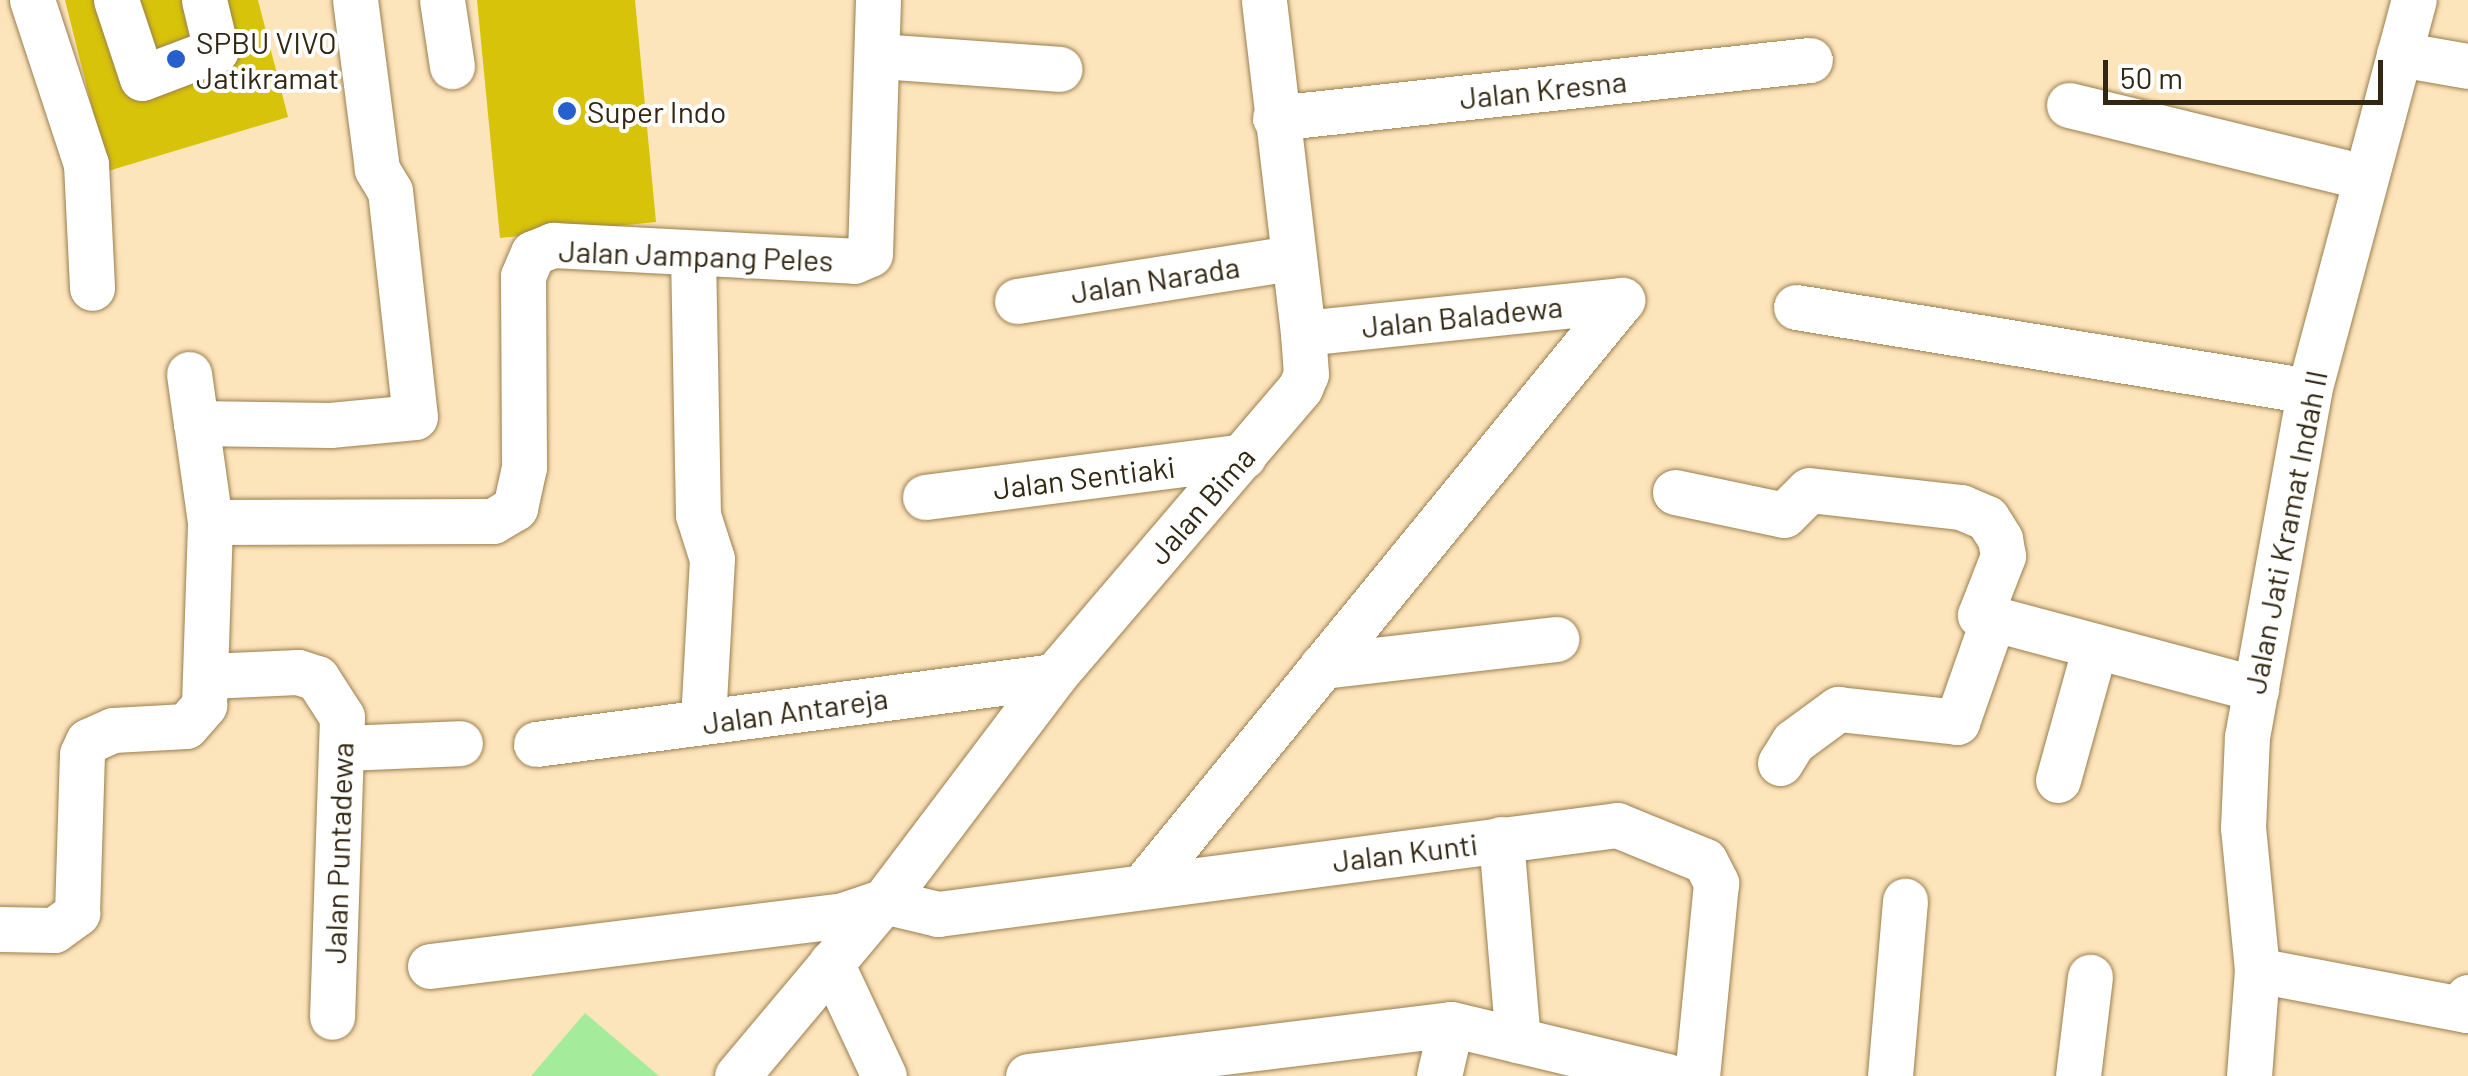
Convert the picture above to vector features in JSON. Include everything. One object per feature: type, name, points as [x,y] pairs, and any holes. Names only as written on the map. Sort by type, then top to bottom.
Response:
[{"type":"street","points":[[32,0],[86,164],[92,288]]},
{"type":"street","points":[[116,0],[142,78],[216,50],[204,0]]},
{"type":"street","points":[[196,424],[330,425],[415,417],[390,192],[377,169],[355,0]]},
{"type":"street","points":[[442,0],[452,66]]},
{"type":"street","name":"Jalan Jampang Peles","points":[[210,522],[493,521],[515,508],[524,466],[524,276],[533,254],[553,245],[854,261],[870,254],[878,0]]},
{"type":"street","name":"Jalan Bima","points":[[836,973],[871,914],[1054,676],[1300,388],[1306,374],[1303,333],[1264,0]]},
{"type":"street","name":"Jalan Jati Kramat Indah II","points":[[2249,1076],[2257,970],[2243,828],[2256,689],[2310,391],[2414,0]]},
{"type":"street","points":[[2399,54],[2468,66]]},
{"type":"street","points":[[879,56],[1060,70]]},
{"type":"street","name":"Jalan Kresna","points":[[1275,118],[1810,60]]},
{"type":"street","points":[[2070,105],[2364,177]]},
{"type":"street","points":[[693,255],[698,516],[712,559],[703,722]]},
{"type":"street","name":"Jalan Narada","points":[[1017,300],[1292,258]]},
{"type":"street","name":"Jalan Baladewa","points":[[1303,333],[1622,300],[1322,666]]},
{"type":"street","points":[[1796,307],[2310,391]]},
{"type":"street","points":[[0,929],[54,930],[77,913],[82,754],[88,741],[114,730],[186,726],[204,705],[208,676],[210,522],[189,374]]},
{"type":"street","name":"Jalan Sentiaki","points":[[925,497],[1243,456]]},
{"type":"street","points":[[1675,492],[1784,515],[1809,490],[1962,507],[1987,518],[2000,539],[2003,556],[1980,615],[2256,689]]},
{"type":"street","points":[[1780,763],[1793,742],[1838,709],[1957,722],[1993,619]]},
{"type":"street","points":[[1143,886],[1322,666],[1556,639]]},
{"type":"street","points":[[2058,780],[2095,647]]},
{"type":"street","name":"Jalan Puntadewa","points":[[208,676],[298,672],[317,678],[342,717],[332,1018]]},
{"type":"street","name":"Jalan Antareja","points":[[536,744],[1054,676]]},
{"type":"street","points":[[342,748],[460,743]]},
{"type":"street","name":"Jalan Kunti","points":[[871,914],[938,914],[1617,826],[1705,862],[1716,883],[1696,1076]]},
{"type":"street","points":[[1501,840],[1518,1040]]},
{"type":"street","points":[[1890,1076],[1905,901]]},
{"type":"street","points":[[430,966],[871,914]]},
{"type":"street","points":[[2257,970],[2466,1010],[2468,997]]},
{"type":"street","points":[[737,1076],[836,973]]},
{"type":"street","points":[[766,1076],[836,973]]},
{"type":"street","points":[[836,973],[884,1076]]},
{"type":"street","points":[[2078,1076],[2090,977]]},
{"type":"street","points":[[1439,1076],[1451,1024]]},
{"type":"street","points":[[1028,1076],[1451,1024],[1668,1076]]},
{"type":"green space","points":[[585,1013],[659,1076],[531,1076]]},
{"type":"building","name":"SPBU VIVO Jatikramat","points":[[65,0],[258,0],[288,117],[108,171]]},
{"type":"building","name":"Super Indo","points":[[477,0],[635,0],[656,222],[500,238]]},
{"type":"place","name":"SPBU VIVO Jatikramat","points":[[176,59]]},
{"type":"place","name":"Super Indo","points":[[567,111]]}]
